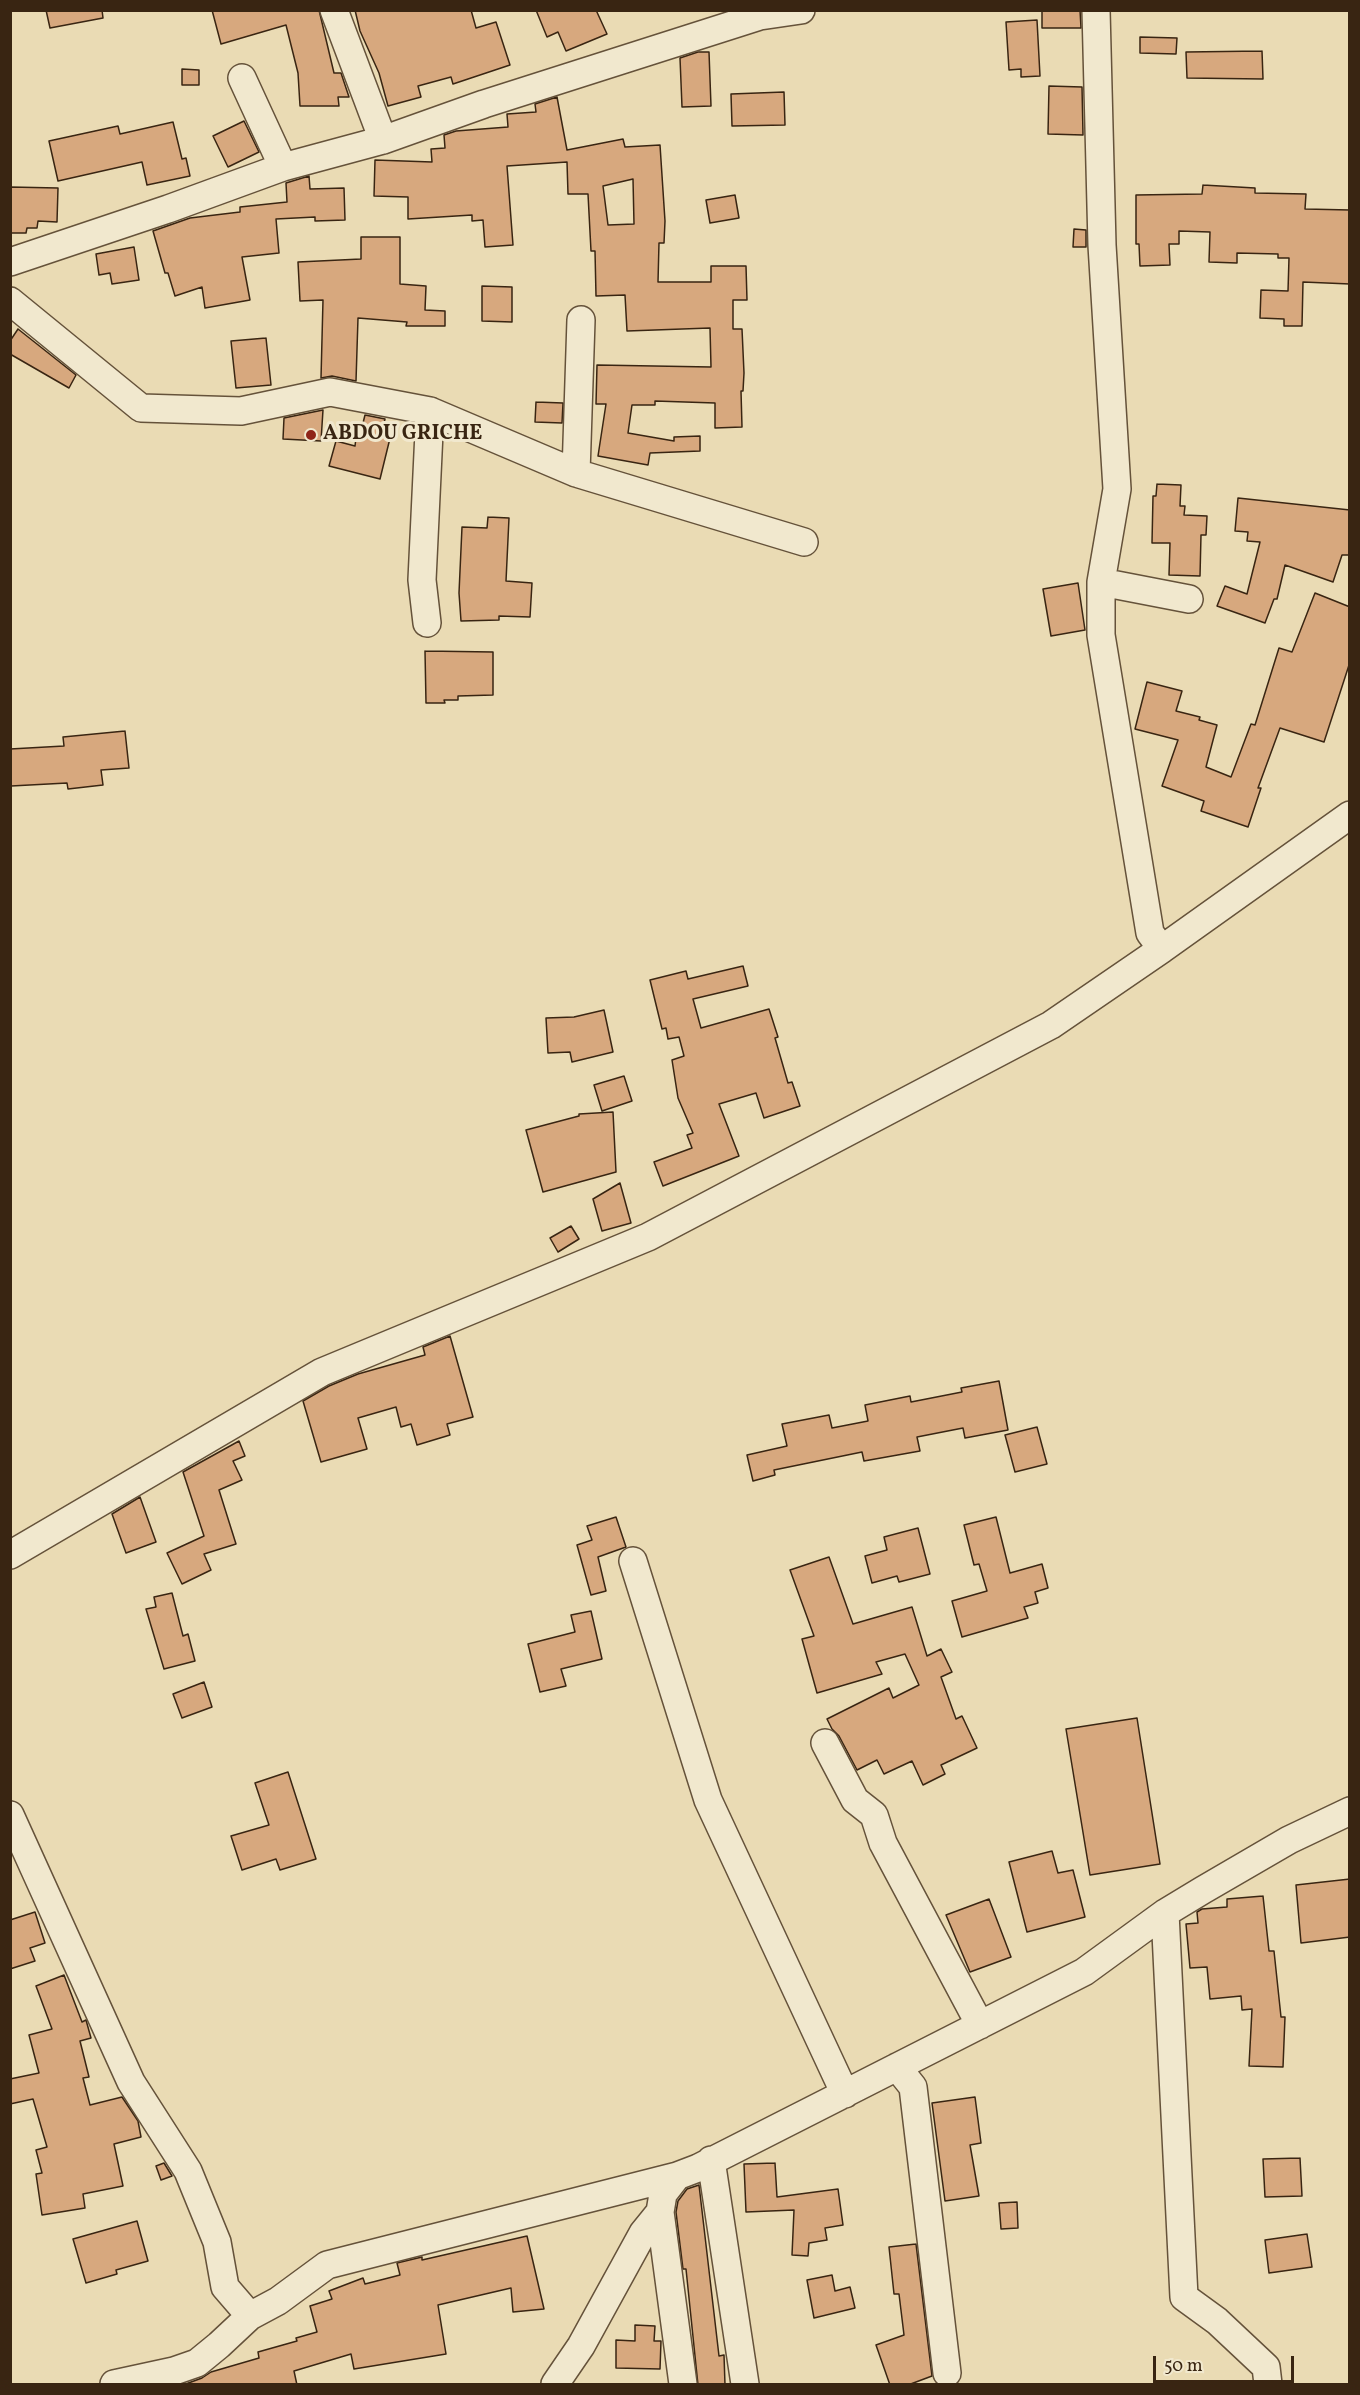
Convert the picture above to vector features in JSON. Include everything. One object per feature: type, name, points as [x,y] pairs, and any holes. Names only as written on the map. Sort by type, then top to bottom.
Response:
[{"type":"street","points":[[334,10],[383,140]]},
{"type":"street","points":[[10,261],[168,209],[283,167],[383,140],[484,104],[760,16],[801,10]]},
{"type":"street","points":[[1096,10],[1102,245],[1116,489],[1101,582],[1101,635],[1150,933],[1162,949]]},
{"type":"street","points":[[242,78],[283,167]]},
{"type":"street","points":[[10,301],[141,408],[241,411],[330,392],[430,411],[576,473],[804,542]]},
{"type":"street","points":[[576,473],[581,320]]},
{"type":"street","points":[[427,623],[422,580],[430,411]]},
{"type":"street","points":[[1101,582],[1189,599]]},
{"type":"street","points":[[10,1555],[322,1372],[648,1237],[1052,1025],[1350,815]]},
{"type":"street","points":[[633,1561],[708,1800],[845,2094]]},
{"type":"street","points":[[825,1743],[855,1800],[874,1815],[883,1843],[980,2025]]},
{"type":"street","points":[[114,2385],[174,2371],[197,2363],[250,2316],[278,2301],[327,2265],[677,2176],[845,2094],[1084,1972],[1165,1913],[1289,1840],[1350,1811]]},
{"type":"street","points":[[10,1815],[130,2082],[188,2171],[217,2242],[225,2287],[250,2316]]},
{"type":"street","points":[[1165,1913],[1184,2297],[1217,2320],[1266,2367],[1268,2385]]},
{"type":"street","points":[[897,2067],[913,2087],[947,2373]]},
{"type":"street","points":[[711,2160],[745,2385]]},
{"type":"street","points":[[677,2176],[663,2194],[660,2212],[683,2385]]},
{"type":"street","points":[[555,2385],[581,2346],[643,2233],[660,2212]]},
{"type":"building","points":[[46,10],[102,10],[103,18],[50,28]]},
{"type":"building","points":[[212,10],[319,10],[334,73],[341,73],[349,97],[338,97],[339,106],[300,106],[298,73],[286,25],[221,44]]},
{"type":"building","points":[[355,10],[471,10],[476,28],[496,22],[510,65],[453,84],[451,77],[418,86],[421,97],[388,106],[379,73],[360,31]]},
{"type":"building","points":[[536,10],[596,10],[607,34],[566,51],[558,32],[547,37]]},
{"type":"building","points":[[1042,10],[1080,10],[1081,28],[1042,28]]},
{"type":"building","points":[[1037,20],[1040,76],[1021,77],[1021,69],[1009,70],[1006,22]]},
{"type":"building","points":[[1140,37],[1177,38],[1176,54],[1140,53]]},
{"type":"building","points":[[1262,51],[1263,79],[1187,78],[1186,52]]},
{"type":"building","points":[[698,52],[709,52],[711,106],[682,107],[680,58]]},
{"type":"building","points":[[182,69],[199,70],[199,85],[182,85]]},
{"type":"building","points":[[1049,86],[1082,87],[1083,135],[1048,134]]},
{"type":"building","points":[[784,92],[785,125],[732,126],[731,94]]},
{"type":"building","points":[[557,97],[567,150],[623,139],[625,147],[660,145],[665,221],[664,243],[659,243],[658,282],[711,282],[711,266],[746,266],[747,300],[733,300],[733,329],[742,329],[744,373],[743,391],[741,391],[742,427],[715,428],[715,403],[655,401],[655,405],[632,405],[628,433],[674,441],[674,437],[700,436],[700,451],[650,453],[648,465],[598,456],[606,404],[596,404],[597,365],[711,367],[710,328],[627,331],[625,295],[596,296],[595,251],[591,251],[588,194],[568,194],[567,162],[507,166],[513,245],[485,247],[483,220],[472,221],[472,215],[408,219],[408,197],[374,196],[375,160],[432,162],[431,149],[445,148],[444,135],[456,131],[508,127],[507,114],[536,112],[535,104]],"holes":[[[633,179],[634,224],[608,225],[603,186]]]},
{"type":"building","points":[[244,121],[259,152],[228,167],[213,136]]},
{"type":"building","points":[[173,122],[182,159],[186,158],[190,176],[147,185],[142,162],[58,181],[49,141],[118,126],[120,134]]},
{"type":"building","points":[[309,176],[310,189],[344,188],[345,220],[315,221],[315,217],[276,219],[279,253],[242,257],[250,300],[205,308],[202,287],[175,296],[168,273],[165,273],[153,231],[190,218],[240,212],[240,207],[287,202],[286,183]]},
{"type":"building","points":[[1203,185],[1255,188],[1255,193],[1306,194],[1305,209],[1350,210],[1350,284],[1303,282],[1302,326],[1284,326],[1284,319],[1260,318],[1261,290],[1288,291],[1289,258],[1278,258],[1278,254],[1237,253],[1237,263],[1209,262],[1210,232],[1179,231],[1179,244],[1169,244],[1170,265],[1140,266],[1139,244],[1136,244],[1136,195],[1202,194]]},
{"type":"building","points":[[10,187],[58,188],[57,222],[38,221],[37,228],[27,228],[26,233],[10,233]]},
{"type":"building","points":[[735,195],[739,218],[710,223],[706,200]]},
{"type":"building","points":[[1074,229],[1086,230],[1086,247],[1073,247]]},
{"type":"building","points":[[361,237],[400,237],[400,284],[426,286],[425,310],[445,311],[445,326],[406,326],[407,322],[358,318],[356,381],[332,376],[321,378],[323,300],[300,301],[298,262],[361,259]]},
{"type":"building","points":[[134,247],[139,280],[112,284],[110,273],[99,275],[96,254]]},
{"type":"building","points":[[482,286],[512,287],[512,322],[482,321]]},
{"type":"building","points":[[18,329],[76,375],[69,388],[10,354],[10,341]]},
{"type":"building","points":[[266,338],[271,385],[236,388],[231,341]]},
{"type":"building","points":[[536,402],[563,403],[562,423],[535,422]]},
{"type":"building","points":[[323,410],[321,441],[283,439],[284,418]]},
{"type":"building","points":[[365,415],[385,419],[384,423],[393,426],[380,479],[329,466],[336,441],[355,446]]},
{"type":"building","points":[[1157,484],[1181,485],[1180,506],[1185,506],[1184,515],[1207,516],[1206,535],[1201,535],[1200,576],[1169,575],[1170,543],[1152,543],[1153,496],[1156,496]]},
{"type":"building","points":[[1238,498],[1350,510],[1350,555],[1342,555],[1333,582],[1285,565],[1277,599],[1274,599],[1265,623],[1217,606],[1225,586],[1247,594],[1260,542],[1247,541],[1248,532],[1235,531]]},
{"type":"building","points":[[488,517],[509,518],[506,581],[532,583],[530,617],[499,616],[499,620],[461,621],[459,593],[462,527],[487,528]]},
{"type":"building","points":[[1078,583],[1085,630],[1051,636],[1043,589]]},
{"type":"building","points":[[1315,593],[1350,607],[1350,662],[1324,742],[1280,728],[1258,788],[1261,788],[1248,827],[1201,811],[1204,801],[1162,786],[1178,740],[1135,729],[1147,682],[1182,691],[1176,711],[1200,717],[1199,720],[1217,725],[1206,767],[1231,777],[1251,724],[1255,725],[1279,648],[1292,652]]},
{"type":"building","points":[[425,651],[493,652],[493,695],[458,696],[458,700],[444,700],[445,703],[426,703]]},
{"type":"building","points":[[125,731],[129,768],[101,770],[103,785],[68,789],[67,783],[11,786],[10,749],[64,746],[63,737]]},
{"type":"building","points":[[743,966],[748,986],[693,999],[701,1028],[769,1009],[788,1083],[792,1082],[800,1106],[764,1118],[756,1093],[719,1104],[739,1156],[663,1186],[654,1162],[692,1148],[687,1135],[693,1133],[678,1098],[672,1060],[684,1056],[679,1037],[668,1039],[666,1028],[662,1029],[650,980],[686,971],[688,979]]},
{"type":"building","points":[[604,1010],[613,1052],[572,1062],[570,1052],[548,1053],[546,1018],[574,1017]]},
{"type":"building","points":[[624,1076],[632,1101],[602,1111],[594,1085]]},
{"type":"building","points":[[613,1112],[616,1172],[543,1192],[526,1130],[579,1116],[579,1114]]},
{"type":"building","points":[[620,1183],[631,1223],[602,1231],[593,1199]]},
{"type":"building","points":[[571,1226],[579,1239],[558,1252],[550,1238]]},
{"type":"building","points":[[450,1336],[473,1417],[447,1424],[450,1435],[417,1445],[411,1424],[401,1427],[396,1407],[358,1418],[367,1449],[321,1462],[303,1401],[329,1386],[358,1374],[425,1355],[423,1347]]},
{"type":"building","points":[[999,1381],[1008,1430],[965,1438],[963,1428],[917,1437],[920,1451],[864,1461],[862,1452],[774,1470],[775,1475],[753,1481],[747,1455],[787,1446],[782,1424],[829,1415],[832,1428],[868,1421],[865,1405],[910,1396],[911,1402],[962,1392],[961,1388]]},
{"type":"building","points":[[1037,1427],[1047,1464],[1015,1472],[1005,1435]]},
{"type":"building","points":[[239,1441],[245,1456],[233,1461],[242,1480],[219,1490],[236,1544],[204,1554],[211,1570],[182,1584],[167,1553],[204,1536],[183,1472]]},
{"type":"building","points":[[140,1497],[156,1542],[126,1553],[112,1514]]},
{"type":"building","points":[[616,1517],[626,1547],[598,1557],[606,1591],[591,1595],[577,1545],[592,1540],[587,1526]]},
{"type":"building","points":[[996,1517],[1010,1573],[1042,1564],[1048,1588],[1035,1592],[1038,1603],[1024,1607],[1028,1618],[962,1637],[952,1601],[987,1591],[979,1564],[974,1565],[964,1525]]},
{"type":"building","points":[[918,1528],[930,1574],[899,1582],[897,1576],[872,1583],[865,1556],[887,1550],[884,1537]]},
{"type":"building","points":[[829,1557],[853,1624],[912,1607],[927,1656],[941,1649],[952,1672],[941,1677],[956,1719],[962,1716],[977,1748],[941,1765],[945,1774],[923,1785],[912,1761],[884,1774],[877,1760],[857,1770],[827,1719],[889,1688],[893,1698],[919,1685],[905,1654],[876,1662],[882,1674],[817,1693],[802,1639],[814,1636],[790,1570]]},
{"type":"building","points":[[172,1593],[183,1636],[188,1634],[195,1661],[164,1669],[146,1609],[156,1607],[154,1597]]},
{"type":"building","points":[[591,1611],[602,1659],[561,1669],[566,1686],[540,1692],[528,1644],[575,1632],[571,1615]]},
{"type":"building","points":[[204,1682],[212,1707],[182,1718],[173,1694]]},
{"type":"building","points":[[1137,1718],[1160,1864],[1090,1875],[1066,1729]]},
{"type":"building","points":[[288,1772],[316,1859],[280,1870],[276,1859],[242,1870],[231,1836],[269,1825],[255,1783]]},
{"type":"building","points":[[1052,1851],[1058,1873],[1073,1870],[1085,1917],[1027,1932],[1009,1862]]},
{"type":"building","points":[[1350,1879],[1350,1937],[1301,1943],[1296,1885]]},
{"type":"building","points":[[1263,1896],[1269,1951],[1274,1951],[1281,2017],[1285,2017],[1283,2067],[1249,2066],[1252,2009],[1242,2010],[1241,1996],[1210,1999],[1207,1967],[1190,1968],[1186,1924],[1198,1923],[1197,1912],[1202,1909],[1227,1907],[1227,1899]]},
{"type":"building","points":[[989,1899],[1011,1957],[970,1972],[946,1915]]},
{"type":"building","points":[[35,1912],[45,1943],[30,1948],[35,1961],[10,1969],[10,1920]]},
{"type":"building","points":[[64,1975],[82,2022],[86,2020],[91,2038],[80,2041],[89,2077],[83,2078],[90,2105],[122,2097],[138,2121],[141,2137],[114,2144],[123,2186],[83,2194],[85,2208],[42,2215],[36,2174],[42,2173],[36,2150],[47,2147],[33,2099],[10,2104],[10,2079],[39,2073],[29,2035],[52,2029],[36,1986]]},
{"type":"building","points":[[975,2097],[981,2143],[970,2145],[979,2196],[945,2201],[932,2103]]},
{"type":"building","points":[[1300,2158],[1302,2196],[1265,2197],[1263,2159]]},
{"type":"building","points":[[164,2163],[172,2176],[161,2180],[156,2166]]},
{"type":"building","points":[[775,2163],[777,2197],[838,2189],[843,2225],[825,2228],[827,2240],[809,2243],[808,2256],[792,2255],[794,2210],[746,2212],[744,2164]]},
{"type":"building","points":[[699,2185],[719,2356],[724,2355],[725,2385],[698,2385],[686,2269],[683,2269],[676,2212],[678,2201],[687,2189]]},
{"type":"building","points":[[1017,2202],[1018,2228],[1001,2229],[999,2203]]},
{"type":"building","points":[[137,2221],[148,2261],[116,2270],[117,2274],[86,2283],[73,2239]]},
{"type":"building","points":[[1307,2234],[1312,2267],[1269,2273],[1265,2240]]},
{"type":"building","points":[[527,2236],[544,2309],[513,2312],[511,2288],[438,2305],[446,2354],[354,2369],[351,2354],[294,2371],[297,2385],[183,2385],[211,2372],[259,2358],[258,2352],[297,2341],[296,2338],[317,2332],[310,2306],[332,2299],[329,2291],[363,2278],[365,2284],[400,2275],[397,2263],[422,2257],[422,2260]]},
{"type":"building","points":[[916,2244],[932,2376],[908,2385],[890,2385],[876,2345],[904,2335],[899,2294],[894,2294],[889,2247]]},
{"type":"building","points":[[832,2275],[835,2291],[850,2287],[855,2308],[814,2318],[807,2280]]},
{"type":"building","points":[[635,2325],[655,2326],[654,2341],[661,2341],[660,2369],[616,2368],[616,2340],[635,2341]]},
{"type":"place","name":"ABDOU GRICHE","points":[[311,435]]}]
